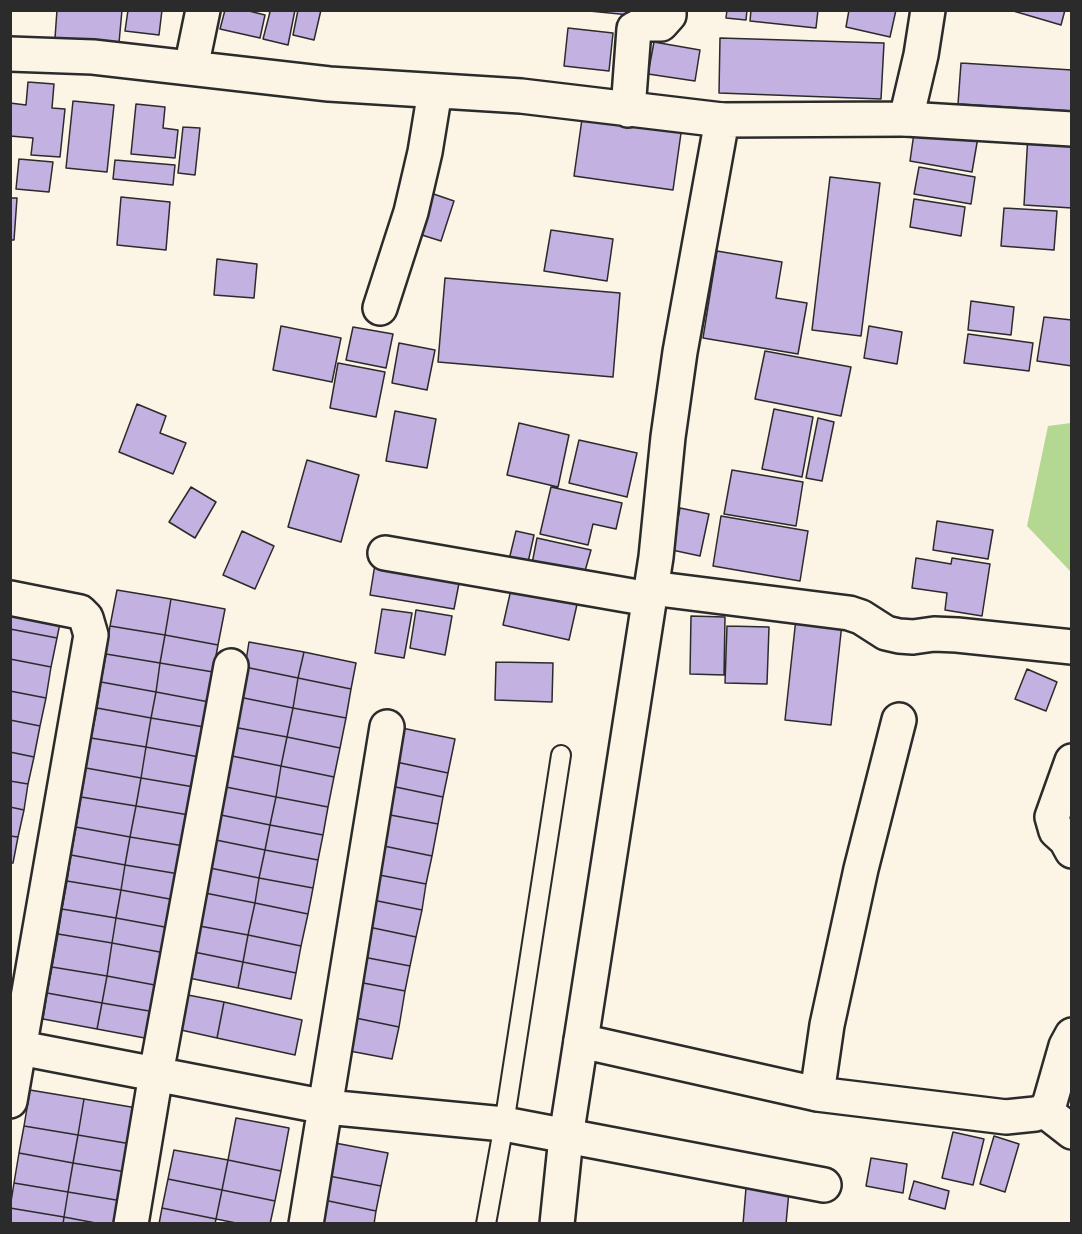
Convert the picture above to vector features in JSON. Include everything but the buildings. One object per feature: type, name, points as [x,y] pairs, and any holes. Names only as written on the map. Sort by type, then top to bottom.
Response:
[{"type":"street","points":[[191,68],[203,10]]},
{"type":"street","points":[[628,110],[634,29],[644,24],[661,24],[669,15],[669,10]]},
{"type":"street","points":[[906,119],[921,55],[928,10]]},
{"type":"street","points":[[10,54],[93,57],[329,84],[521,96],[722,120],[906,119],[1071,129]]},
{"type":"street","points":[[380,308],[411,212],[425,152],[435,91]]},
{"type":"street","points":[[557,1224],[566,1137],[657,545],[668,437],[680,352],[722,120]]},
{"type":"street","points":[[385,553],[650,594],[849,613],[861,617],[886,633],[912,638],[934,634],[957,634],[1071,646]]},
{"type":"street","points":[[10,598],[80,612],[87,618],[91,635],[15,1047],[10,1101]]},
{"type":"street","points":[[131,1224],[156,1074],[231,666]]},
{"type":"street","points":[[817,1094],[829,1014],[861,869],[899,720]]},
{"type":"street","points":[[306,1224],[387,727]]},
{"type":"street","points":[[1071,761],[1052,817],[1052,825],[1066,840],[1071,851]]},
{"type":"street","points":[[581,1041],[817,1094],[1006,1116],[1045,1111],[1050,1102],[1071,1035]]},
{"type":"street","points":[[15,1047],[326,1107],[504,1124],[824,1185]]},
{"type":"street","points":[[1045,1111],[1071,1132]]},
{"type":"lane","points":[[486,1224],[504,1124],[561,755]]},
{"type":"green space","points":[[1072,423],[1071,572],[1027,526],[1048,426]]}]
